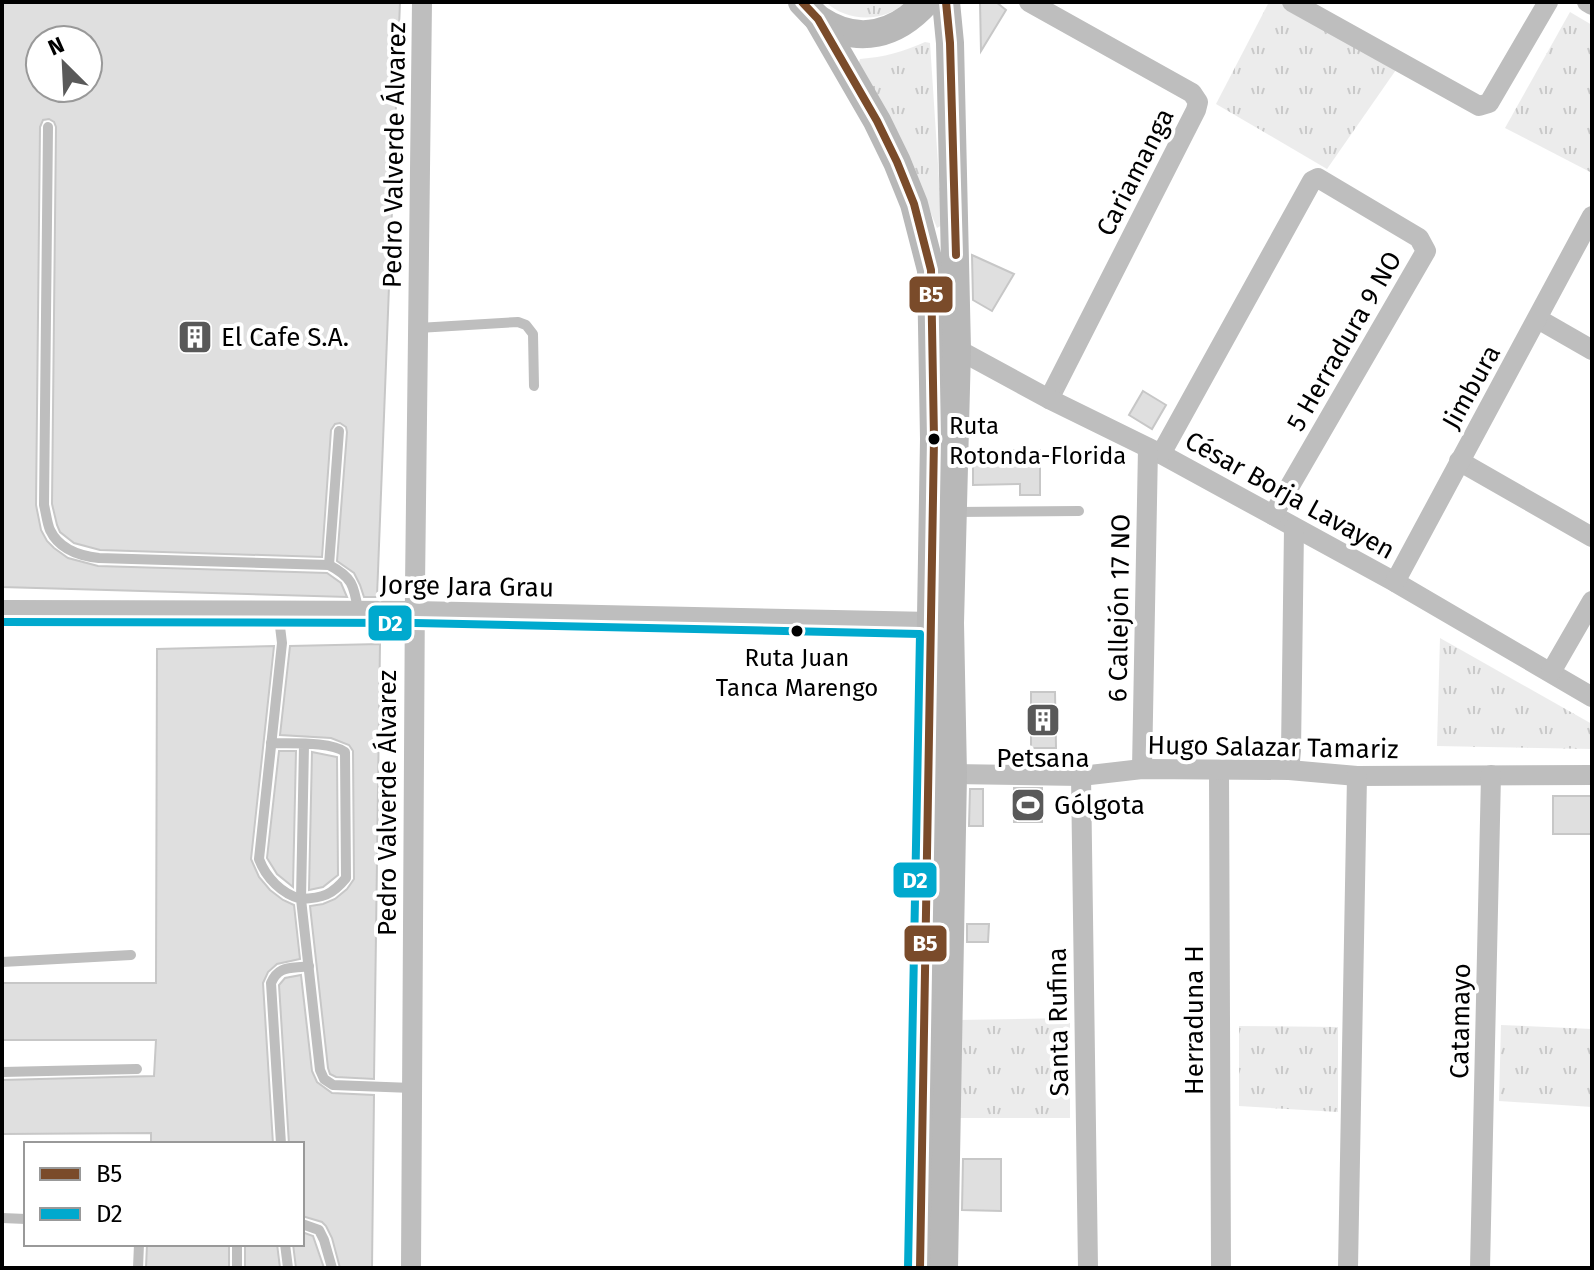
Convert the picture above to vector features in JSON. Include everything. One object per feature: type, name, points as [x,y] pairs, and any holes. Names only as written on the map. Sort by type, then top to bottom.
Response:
[{"type":"main road","points":[[810,10],[841,31],[865,34],[890,30],[912,17],[926,2]]},
{"type":"main road","points":[[944,1268],[953,774],[950,623],[957,349],[951,59],[946,2]]},
{"type":"main road","points":[[810,10],[877,121],[897,162],[914,204],[931,270],[934,439],[932,622],[920,1268]]},
{"type":"street","name":"Pedro Valverde Álvarez","points":[[411,1268],[422,2]]},
{"type":"street","name":"Cariamanga","points":[[1029,2],[1192,93],[1198,102],[1049,399]]},
{"type":"street","points":[[1292,2],[1479,106],[1489,103],[1548,2]]},
{"type":"street","points":[[1587,2],[1592,5]]},
{"type":"street","name":"5 Herradura 9 NO","points":[[1155,451],[1312,181],[1318,178],[1419,238],[1426,251],[1273,515]]},
{"type":"street","name":"Jimbura","points":[[1395,582],[1592,216]]},
{"type":"street","points":[[1538,319],[1592,350]]},
{"type":"street","name":"César Borja Lavayen","points":[[957,349],[1273,515],[1592,697]]},
{"type":"street","name":"6 Callejón 17 NO","points":[[1142,769],[1155,451]]},
{"type":"street","points":[[1459,461],[1592,537]]},
{"type":"street","points":[[1289,770],[1294,528]]},
{"type":"street","points":[[1551,672],[1592,601]]},
{"type":"street","name":"Jorge Jara Grau","points":[[2,610],[358,610],[932,622]]},
{"type":"street","name":"Hugo Salazar Tamariz","points":[[953,774],[1081,776],[1142,769],[1289,770],[1357,776],[1592,775]]},
{"type":"street","name":"Herraduna H","points":[[1219,771],[1221,1268]]},
{"type":"street","name":"Catamayo","points":[[1480,1268],[1491,775]]},
{"type":"street","name":"Santa Rufina","points":[[1081,776],[1088,1268]]},
{"type":"street","points":[[1348,1268],[1357,776]]},
{"type":"lane","points":[[48,127],[44,505],[51,532],[80,556],[329,565],[344,573],[354,587],[358,610]]},
{"type":"lane","points":[[418,328],[518,322],[526,325],[533,334],[534,386]]},
{"type":"lane","points":[[329,565],[339,431]]},
{"type":"lane","points":[[953,512],[1079,511]]},
{"type":"lane","points":[[271,743],[332,746],[345,752],[346,878],[337,890],[324,896],[301,899],[289,896],[269,878],[259,859],[271,743],[282,643],[278,610]]},
{"type":"lane","points":[[304,745],[301,899],[320,1070],[324,1079],[333,1085],[412,1088]]},
{"type":"lane","points":[[2,962],[131,955]]},
{"type":"lane","points":[[281,1142],[271,983],[280,970],[309,966]]},
{"type":"lane","points":[[2,1072],[137,1069]]},
{"type":"lane","points":[[2,1218],[24,1219]]},
{"type":"lane","points":[[304,1225],[319,1230],[332,1268]]},
{"type":"lane","points":[[138,1268],[139,1246]]},
{"type":"lane","points":[[237,1246],[237,1268]]},
{"type":"lane","points":[[285,1246],[288,1268]]},
{"type":"green space","points":[[826,2],[906,2],[888,13],[855,17]]},
{"type":"green space","points":[[1269,2],[1284,2],[1398,67],[1327,169],[1216,104]]},
{"type":"green space","points":[[1570,12],[1592,25],[1592,173],[1505,128]]},
{"type":"green space","points":[[930,43],[942,225],[937,228],[902,143],[858,65],[860,59],[893,54]]},
{"type":"green space","points":[[1440,638],[1592,724],[1592,749],[1437,746]]},
{"type":"green space","points":[[1070,1018],[1070,1118],[952,1118],[957,1020]]},
{"type":"green space","points":[[1501,1025],[1592,1029],[1592,1107],[1499,1101]]},
{"type":"green space","points":[[1239,1026],[1338,1027],[1338,1112],[1239,1106]]},
{"type":"building","name":"El Cafe S.A.","points":[[2,2],[400,2],[377,597],[364,597],[354,573],[337,561],[347,432],[340,423],[331,430],[322,557],[100,550],[74,543],[60,532],[52,504],[56,127],[49,119],[43,120],[40,127],[36,505],[41,530],[47,541],[68,558],[98,566],[327,573],[341,583],[347,597],[2,587]]},
{"type":"building","points":[[980,2],[996,2],[1006,10],[981,51]]},
{"type":"building","points":[[972,255],[1014,274],[992,311],[973,300]]},
{"type":"building","points":[[1143,391],[1166,405],[1152,429],[1129,415]]},
{"type":"building","points":[[973,450],[1040,450],[1040,495],[1020,495],[1020,484],[973,485]]},
{"type":"building","points":[[380,644],[374,1079],[336,1077],[330,1074],[328,1068],[310,906],[335,899],[354,879],[353,751],[349,745],[331,738],[280,735],[290,646]]},
{"type":"building","points":[[274,646],[251,859],[259,877],[270,890],[294,905],[300,959],[277,964],[268,972],[263,983],[273,1142],[151,1142],[151,1133],[2,1134],[2,1080],[154,1076],[156,1040],[2,1040],[2,983],[156,983],[157,649]]},
{"type":"building","name":"Petsana","points":[[1031,692],[1055,692],[1056,748],[1031,748]]},
{"type":"building","points":[[279,751],[296,751],[293,887],[277,874],[267,858]]},
{"type":"building","points":[[312,752],[337,757],[338,875],[323,887],[309,890]]},
{"type":"building","name":"Gólgota","points":[[1014,788],[1042,788],[1042,822],[1014,822]]},
{"type":"building","points":[[970,789],[983,789],[983,826],[969,826]]},
{"type":"building","points":[[1553,796],[1592,796],[1592,834],[1553,834]]},
{"type":"building","points":[[967,924],[989,924],[988,942],[967,942]]},
{"type":"building","points":[[301,975],[312,1071],[317,1082],[332,1093],[374,1095],[372,1268],[340,1268],[326,1226],[304,1217],[304,1142],[289,1142],[279,985],[285,978]]},
{"type":"building","points":[[963,1159],[1001,1159],[1001,1211],[962,1210]]},
{"type":"building","points":[[304,1233],[313,1236],[324,1268],[296,1268],[293,1246],[304,1246]]},
{"type":"building","points":[[147,1246],[229,1246],[229,1268],[146,1268]]},
{"type":"building","points":[[245,1246],[277,1246],[280,1268],[245,1268]]},
{"type":"transit line","name":"B5","points":[[802,2],[818,19],[897,162],[914,204],[931,270],[934,439],[920,1268]]},
{"type":"transit line","name":"B5","points":[[946,2],[956,255]]},
{"type":"transit line","name":"D2","points":[[2,622],[415,623],[920,634],[908,1268]]},
{"type":"place","name":"El Cafe S.A.","points":[[195,337]]},
{"type":"place","name":"Ruta Rotonda-Florida","points":[[934,439]]},
{"type":"place","name":"Ruta Juan Tanca Marengo","points":[[797,631]]},
{"type":"place","name":"Petsana","points":[[1043,720]]},
{"type":"place","name":"Gólgota","points":[[1028,805]]}]
